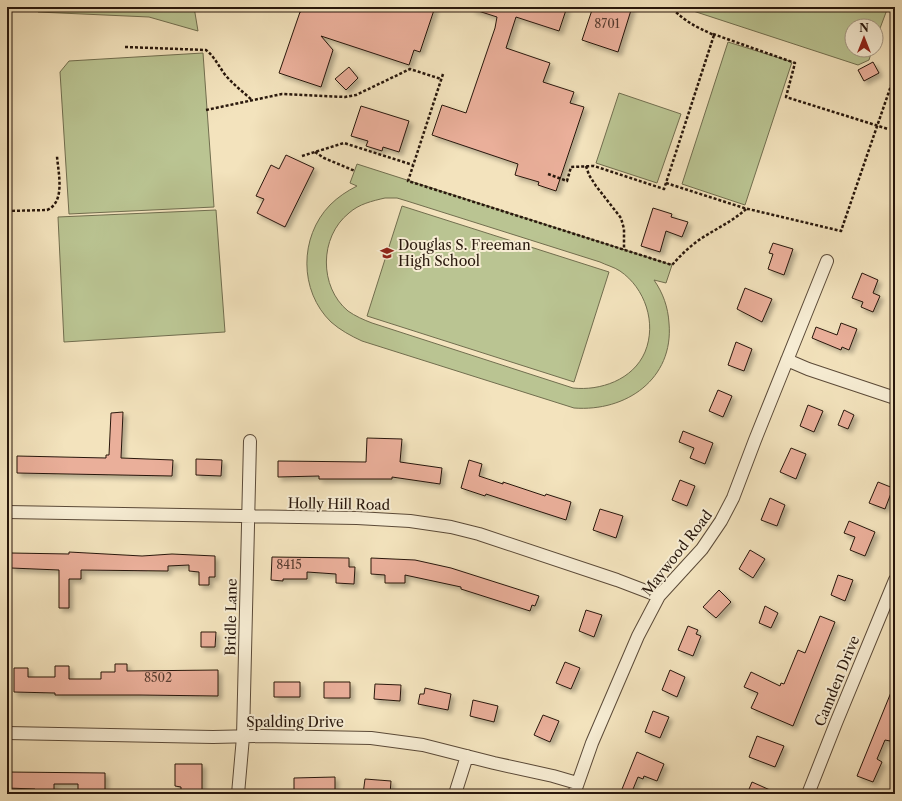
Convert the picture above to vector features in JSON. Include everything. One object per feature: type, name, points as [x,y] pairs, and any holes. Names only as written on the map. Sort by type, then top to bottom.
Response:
[{"type":"street","name":"Maywood Road","points":[[576,789],[592,743],[635,644],[659,596],[702,549],[721,521],[733,498],[827,262]]},
{"type":"street","points":[[787,360],[808,369],[895,398]]},
{"type":"street","name":"Bridle Lane","points":[[238,794],[243,737],[250,441]]},
{"type":"street","name":"Holly Hill Road","points":[[7,512],[356,518],[395,520],[451,527],[486,536],[617,580],[659,596]]},
{"type":"street","name":"Camden Drive","points":[[808,794],[895,580]]},
{"type":"street","name":"Spalding Drive","points":[[7,733],[243,737],[328,736],[371,738],[423,745],[553,776],[576,789]]},
{"type":"street","points":[[455,794],[468,756]]},
{"type":"path","points":[[671,7],[691,24],[711,33],[795,63],[786,96],[888,129]]},
{"type":"path","points":[[548,174],[567,181],[571,167],[594,166],[664,189],[714,35],[711,33]]},
{"type":"path","points":[[124,47],[206,50],[214,57],[236,87],[253,100]]},
{"type":"path","points":[[206,110],[282,94],[345,97],[356,95],[410,69],[441,79]]},
{"type":"path","points":[[443,74],[408,181],[672,265],[689,247],[730,222],[746,209]]},
{"type":"path","points":[[666,183],[746,209],[841,231],[895,74]]},
{"type":"path","points":[[302,156],[344,143],[413,165]]},
{"type":"path","points":[[314,152],[354,171]]},
{"type":"path","points":[[7,211],[47,210],[52,208],[56,203],[59,192],[57,156]]},
{"type":"path","points":[[586,166],[589,175],[596,186],[621,218],[624,229],[624,250]]},
{"type":"green space","points":[[37,7],[194,7],[198,31],[149,17],[38,12]]},
{"type":"green space","points":[[681,7],[888,7],[884,18],[844,18],[844,58],[870,58],[869,60],[858,65]]},
{"type":"green space","points":[[728,42],[792,62],[745,205],[682,184]]},
{"type":"green space","points":[[203,53],[214,207],[69,214],[60,72],[69,61]]},
{"type":"green space","points":[[619,93],[681,114],[657,183],[596,163]]},
{"type":"green space","points":[[357,164],[672,265],[666,283],[654,280],[660,290],[668,311],[669,323],[668,343],[664,360],[655,376],[643,388],[628,398],[593,408],[574,408],[362,341],[342,330],[331,322],[320,309],[308,280],[307,264],[308,248],[313,232],[320,218],[336,199],[357,186],[350,183]],"holes":[[[385,198],[397,198],[600,262],[620,271],[629,278],[642,296],[649,318],[650,330],[648,341],[640,362],[632,370],[615,382],[594,388],[573,388],[372,323],[348,311],[338,301],[328,276],[326,262],[332,235],[339,223],[357,207]]]},
{"type":"green space","points":[[402,206],[609,272],[574,382],[367,316]]},
{"type":"green space","points":[[216,210],[225,332],[64,342],[58,217]]},
{"type":"building","points":[[303,7],[435,7],[420,52],[414,50],[409,65],[321,36],[333,50],[321,87],[279,73]]},
{"type":"building","points":[[472,7],[567,7],[559,31],[516,17],[506,48],[550,63],[543,82],[574,92],[570,103],[584,107],[556,191],[538,185],[539,182],[515,175],[518,164],[432,135],[442,105],[466,113],[495,28],[497,17],[472,9]]},
{"type":"building","points":[[593,7],[632,7],[618,52],[582,40]]},
{"type":"building","points":[[873,62],[879,73],[864,81],[858,70]]},
{"type":"building","points":[[349,67],[358,78],[346,90],[335,79]]},
{"type":"building","points":[[361,106],[409,121],[399,152],[383,147],[382,151],[366,146],[368,141],[351,136]]},
{"type":"building","points":[[286,155],[314,168],[285,227],[257,213],[264,199],[256,196],[271,165],[279,169]]},
{"type":"building","points":[[653,208],[672,214],[671,217],[688,222],[682,237],[666,231],[660,252],[641,246]]},
{"type":"building","points":[[773,243],[793,249],[784,275],[768,269],[773,254],[769,253]]},
{"type":"building","points":[[862,273],[878,280],[873,293],[880,296],[873,312],[861,307],[863,302],[852,298]]},
{"type":"building","points":[[745,288],[772,299],[762,322],[737,309]]},
{"type":"building","points":[[841,323],[857,329],[849,350],[842,347],[841,350],[812,338],[816,327],[837,335]]},
{"type":"building","points":[[736,342],[752,349],[744,371],[728,365]]},
{"type":"building","points":[[718,390],[732,396],[723,417],[709,411]]},
{"type":"building","points":[[808,405],[823,411],[814,432],[800,426]]},
{"type":"building","points":[[844,410],[854,415],[848,429],[838,425]]},
{"type":"building","points":[[123,412],[121,458],[173,460],[172,476],[17,473],[17,456],[106,458],[106,455],[109,455],[111,413]]},
{"type":"building","points":[[683,431],[713,443],[705,464],[690,458],[694,448],[679,442]]},
{"type":"building","points":[[367,438],[402,439],[400,462],[442,468],[440,484],[392,477],[392,479],[319,479],[319,476],[278,477],[278,461],[366,462]]},
{"type":"building","points":[[791,448],[806,454],[796,479],[780,472]]},
{"type":"building","points":[[196,459],[222,460],[221,476],[196,475]]},
{"type":"building","points":[[469,460],[482,464],[479,476],[503,484],[503,482],[545,496],[546,494],[571,502],[566,520],[486,494],[485,496],[461,488]]},
{"type":"building","points":[[680,480],[695,486],[687,506],[672,500]]},
{"type":"building","points":[[878,482],[893,488],[885,509],[869,503]]},
{"type":"building","points":[[770,498],[785,505],[777,526],[761,520]]},
{"type":"building","points":[[600,509],[623,516],[616,538],[593,530]]},
{"type":"building","points":[[849,521],[875,532],[865,556],[850,550],[855,537],[844,533]]},
{"type":"building","points":[[750,550],[765,559],[753,578],[739,569]]},
{"type":"building","points":[[69,552],[142,556],[172,554],[215,556],[215,577],[209,577],[209,585],[199,585],[199,572],[189,571],[189,565],[168,566],[168,571],[81,570],[81,579],[69,579],[69,608],[59,608],[59,570],[11,568],[11,553],[69,554]]},
{"type":"building","points":[[272,557],[349,558],[349,567],[355,567],[354,584],[336,583],[336,574],[307,572],[307,579],[283,579],[283,581],[271,580]]},
{"type":"building","points":[[371,558],[415,560],[451,568],[539,596],[535,606],[532,605],[530,611],[461,589],[461,587],[405,575],[405,583],[385,583],[385,575],[371,574]]},
{"type":"building","points":[[838,575],[853,580],[845,601],[831,595]]},
{"type":"building","points":[[719,590],[731,602],[716,618],[703,607]]},
{"type":"building","points":[[765,606],[778,613],[771,628],[759,623]]},
{"type":"building","points":[[586,610],[602,615],[594,637],[579,631]]},
{"type":"building","points":[[820,616],[835,622],[793,726],[751,708],[758,693],[744,687],[751,672],[780,686],[781,683],[784,684],[798,650],[805,653]]},
{"type":"building","points":[[688,626],[698,630],[696,634],[701,636],[693,656],[678,650]]},
{"type":"building","points":[[201,632],[216,632],[215,647],[201,647]]},
{"type":"building","points":[[565,662],[580,668],[571,689],[556,683]]},
{"type":"building","points":[[115,664],[127,664],[127,671],[218,670],[218,696],[55,695],[55,693],[14,692],[14,668],[28,668],[28,677],[55,677],[55,666],[69,666],[69,679],[101,679],[101,672],[115,672]]},
{"type":"building","points":[[670,670],[685,677],[677,697],[662,690]]},
{"type":"building","points":[[274,682],[300,682],[300,697],[274,697]]},
{"type":"building","points":[[324,682],[350,682],[350,698],[324,698]]},
{"type":"building","points":[[375,684],[401,685],[400,701],[374,699]]},
{"type":"building","points":[[894,685],[895,728],[890,741],[885,740],[877,759],[882,762],[873,782],[857,776]]},
{"type":"building","points":[[425,688],[451,694],[448,710],[418,704],[420,694],[424,694]]},
{"type":"building","points":[[473,700],[498,706],[494,722],[470,716]]},
{"type":"building","points":[[653,711],[669,717],[660,738],[645,732]]},
{"type":"building","points":[[543,715],[559,721],[550,742],[534,735]]},
{"type":"building","points":[[757,736],[784,746],[775,767],[749,757]]},
{"type":"building","points":[[637,752],[664,764],[657,781],[644,776],[643,779],[638,777],[631,794],[620,794]]},
{"type":"building","points":[[175,764],[202,764],[202,794],[191,794],[192,790],[181,790],[181,787],[175,786]]},
{"type":"building","points":[[7,772],[105,773],[105,794],[90,794],[90,790],[78,790],[78,784],[54,784],[54,794],[35,794],[35,789],[7,788]]},
{"type":"building","points":[[335,777],[335,794],[294,794],[294,778]]},
{"type":"building","points":[[365,779],[391,781],[390,794],[363,794]]},
{"type":"building","points":[[752,782],[779,794],[747,794]]},
{"type":"place","name":"Douglas S. Freeman High School","points":[[387,253]]}]
